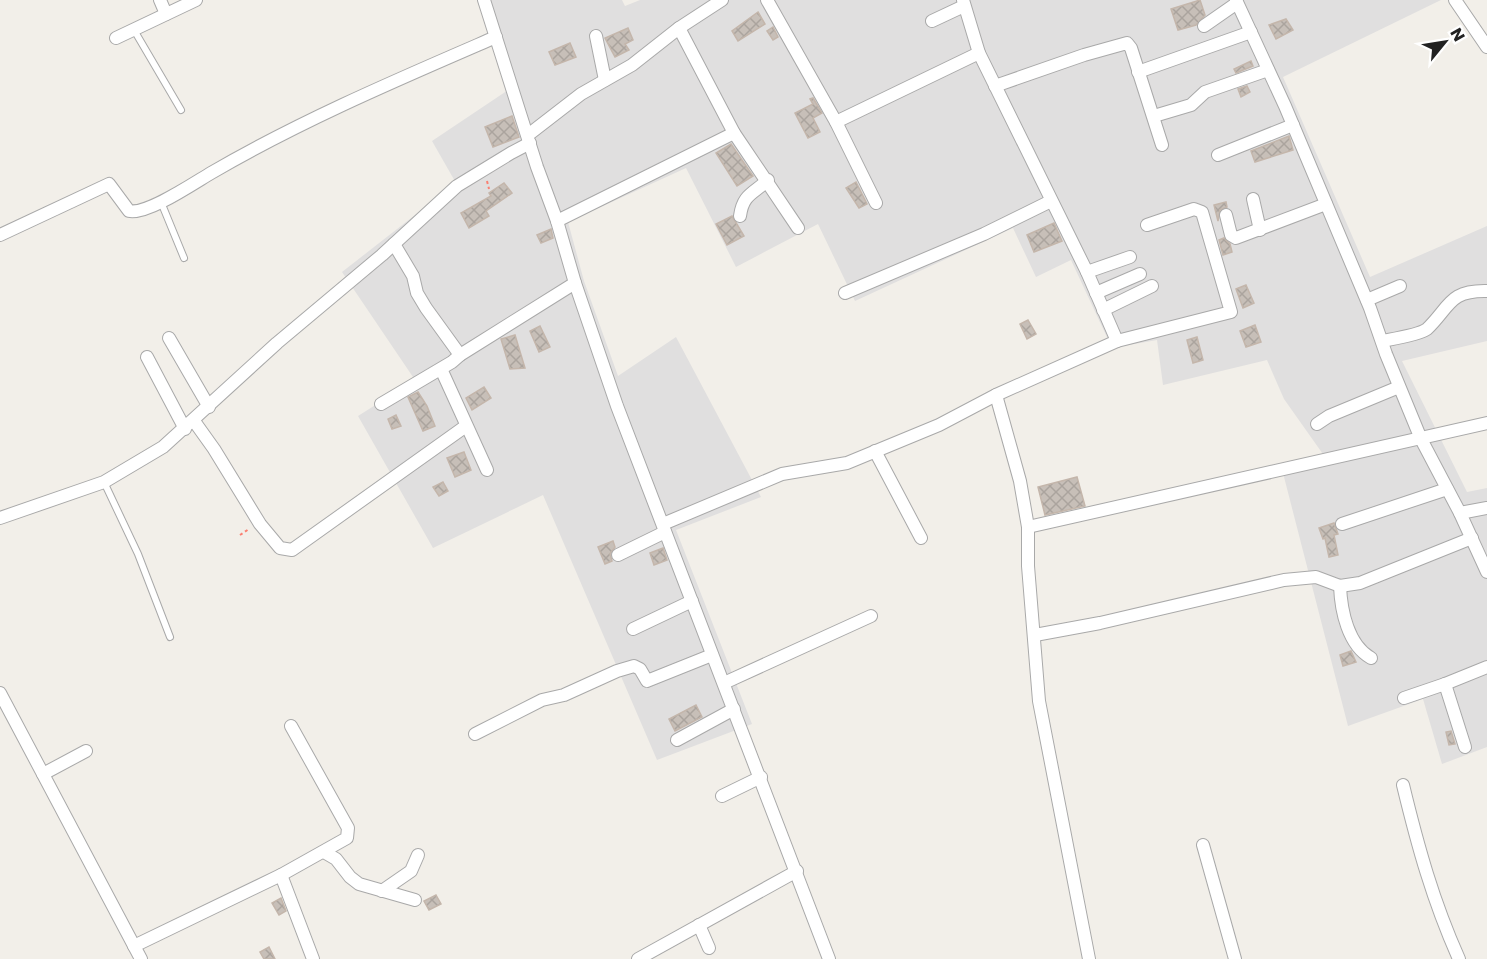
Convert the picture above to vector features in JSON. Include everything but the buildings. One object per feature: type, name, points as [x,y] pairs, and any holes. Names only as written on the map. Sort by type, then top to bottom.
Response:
[{"type":"street","points":[[160,0],[166,14]]},
{"type":"street","points":[[116,38],[196,0]]},
{"type":"street","points":[[484,0],[617,406],[829,959]]},
{"type":"street","points":[[0,518],[104,482],[150,456],[189,425],[277,343],[394,244],[457,186],[511,153],[581,94],[632,65],[679,28],[723,0]]},
{"type":"street","points":[[767,0],[836,122],[876,203]]},
{"type":"street","points":[[1455,0],[1487,47]]},
{"type":"street","points":[[1204,26],[1236,2],[1293,125],[1367,300],[1421,439],[1460,513],[1487,572]]},
{"type":"street","points":[[932,21],[964,3],[979,53],[1087,272],[1117,340]]},
{"type":"street","points":[[679,28],[734,133],[768,180],[798,228]]},
{"type":"street","points":[[1138,72],[1251,32]]},
{"type":"street","points":[[596,36],[605,80]]},
{"type":"street","points":[[0,235],[109,184],[129,211],[139,211],[161,202],[248,151],[311,119],[496,37]]},
{"type":"street","points":[[995,86],[1124,42],[1131,48],[1162,145]]},
{"type":"street","points":[[836,122],[979,53]]},
{"type":"street","points":[[1154,116],[1191,105],[1205,92],[1268,70]]},
{"type":"street","points":[[1218,155],[1293,125]]},
{"type":"street","points":[[557,221],[734,133]]},
{"type":"street","points":[[740,216],[742,203],[747,196],[768,180]]},
{"type":"street","points":[[1253,199],[1260,230]]},
{"type":"street","points":[[845,292],[984,234],[1051,201]]},
{"type":"street","points":[[1226,215],[1232,234],[1236,238],[1326,204]]},
{"type":"street","points":[[618,555],[664,528],[782,474],[847,463],[939,425],[996,395],[1117,340],[1231,312],[1202,212],[1194,209],[1147,225]]},
{"type":"street","points":[[394,244],[413,276],[417,293],[460,355]]},
{"type":"street","points":[[1087,272],[1130,257]]},
{"type":"street","points":[[1096,293],[1140,274]]},
{"type":"street","points":[[381,404],[441,369],[575,283]]},
{"type":"street","points":[[1103,310],[1152,286]]},
{"type":"street","points":[[1367,300],[1400,286]]},
{"type":"street","points":[[1382,341],[1423,331],[1456,297],[1465,292],[1487,291]]},
{"type":"street","points":[[169,338],[209,407]]},
{"type":"street","points":[[147,357],[189,425],[214,449],[260,524],[280,548],[286,551],[292,550],[466,426]]},
{"type":"street","points":[[441,369],[487,470]]},
{"type":"street","points":[[1317,424],[1329,416],[1399,387]]},
{"type":"street","points":[[996,395],[1020,481],[1028,527],[1028,566],[1040,701],[1089,959]]},
{"type":"street","points":[[1028,527],[1487,423]]},
{"type":"street","points":[[875,451],[921,538]]},
{"type":"street","points":[[1342,524],[1447,489]]},
{"type":"street","points":[[1460,513],[1487,508]]},
{"type":"street","points":[[1035,635],[1100,623],[1284,580],[1316,577],[1340,586],[1360,583],[1472,538]]},
{"type":"street","points":[[1340,586],[1342,605],[1354,645],[1371,658]]},
{"type":"street","points":[[633,629],[692,601]]},
{"type":"street","points":[[724,683],[872,616]]},
{"type":"street","points":[[476,734],[542,700],[564,695],[627,667],[634,666],[639,669],[647,681],[712,655]]},
{"type":"street","points":[[1404,698],[1487,667]]},
{"type":"street","points":[[1445,684],[1465,747]]},
{"type":"street","points":[[0,693],[4,710],[43,774],[141,959]]},
{"type":"street","points":[[677,740],[735,709]]},
{"type":"street","points":[[134,946],[281,875],[347,838],[349,832],[291,726]]},
{"type":"street","points":[[43,774],[86,751]]},
{"type":"street","points":[[722,796],[760,777]]},
{"type":"street","points":[[1403,785],[1420,856],[1459,959]]},
{"type":"street","points":[[1203,845],[1235,959]]},
{"type":"street","points":[[324,852],[336,859],[350,877],[359,884],[415,900]]},
{"type":"street","points":[[382,891],[411,871],[418,855]]},
{"type":"street","points":[[638,959],[797,871]]},
{"type":"street","points":[[281,875],[313,959]]},
{"type":"street","points":[[699,925],[710,948]]},
{"type":"lane","points":[[134,30],[181,110]]},
{"type":"lane","points":[[161,202],[184,258]]},
{"type":"lane","points":[[104,482],[138,554],[170,637]]},
{"type":"shaded area","points":[[479,0],[622,0],[625,6],[640,0],[1441,0],[1283,77],[1370,277],[1487,226],[1487,341],[1402,361],[1467,492],[1487,488],[1487,747],[1442,764],[1423,699],[1348,726],[1283,473],[1325,457],[1284,399],[1267,360],[1163,385],[1157,340],[1112,348],[1071,260],[1036,277],[1013,228],[855,301],[818,224],[736,267],[686,168],[568,222],[584,281],[618,376],[676,337],[761,497],[676,530],[752,724],[657,760],[543,495],[433,548],[358,416],[415,380],[342,272],[456,183],[432,141],[511,88]]}]
